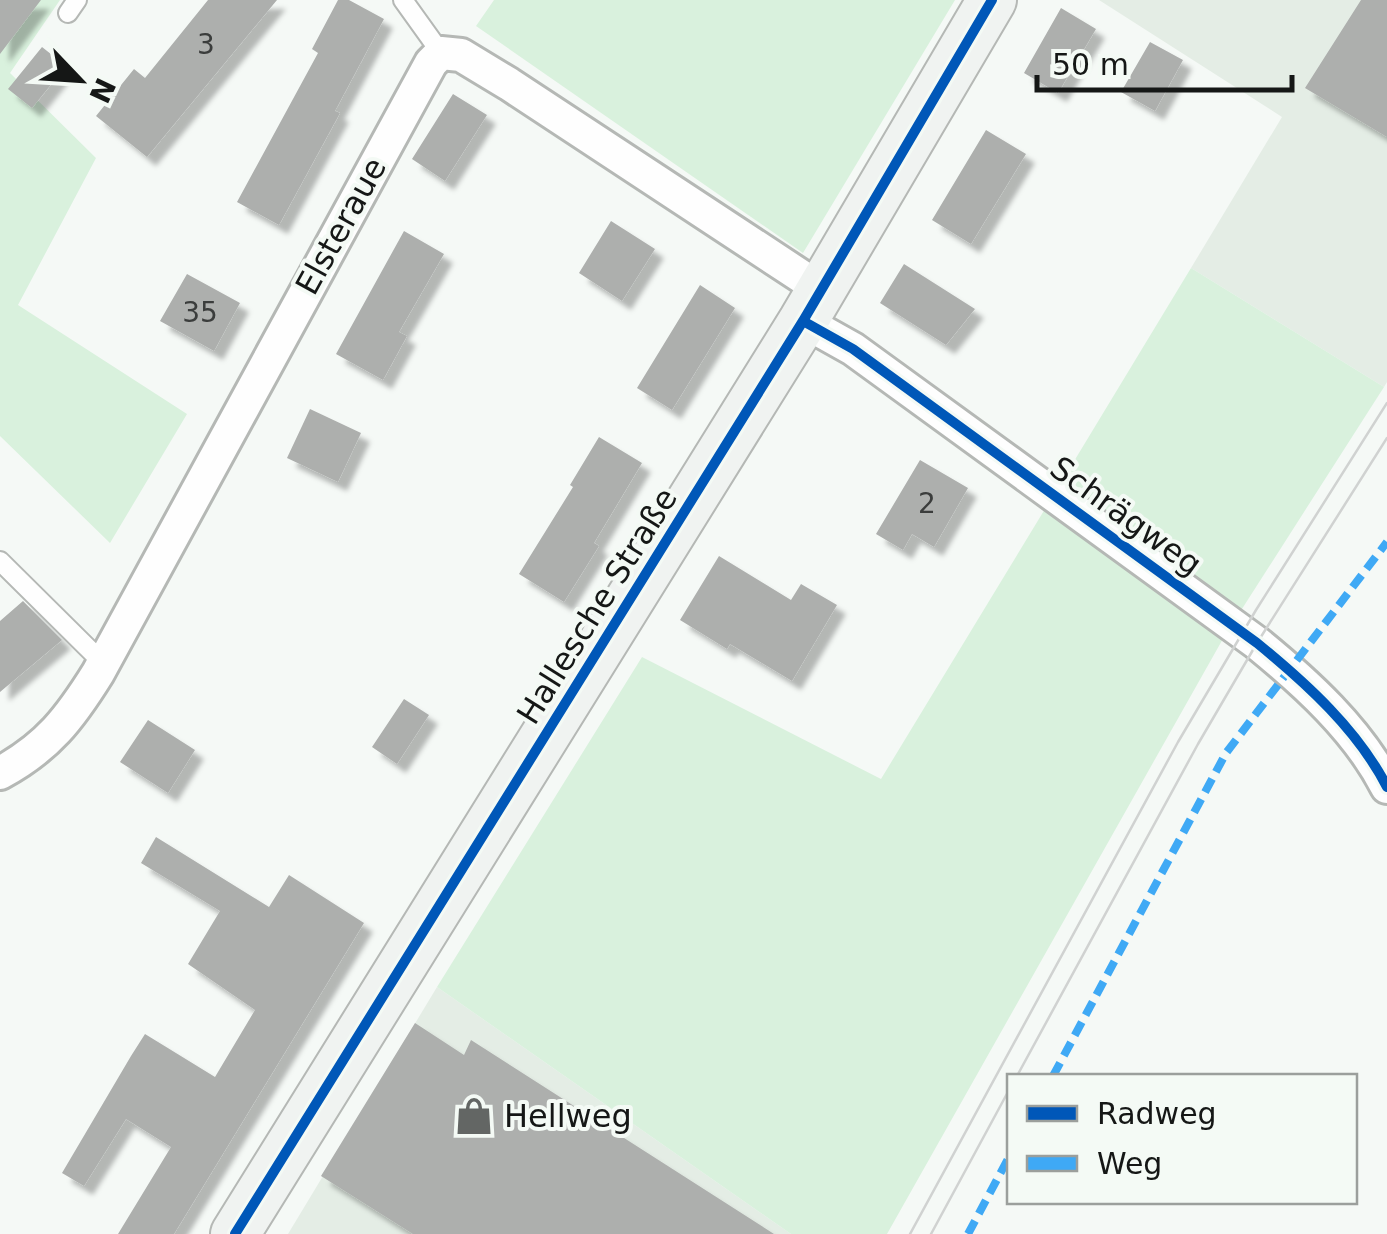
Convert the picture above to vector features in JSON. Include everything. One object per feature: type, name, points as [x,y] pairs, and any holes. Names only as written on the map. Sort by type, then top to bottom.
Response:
[{"type":"street","name":"Hallesche Straße","points":[[235,1234],[813,306],[992,0]]},
{"type":"street","points":[[441,53],[461,55],[509,84],[813,306]]},
{"type":"street","name":"Elsteraue","points":[[0,773],[48,742],[72,714],[431,63],[441,53]]},
{"type":"street","name":"Schrägweg","points":[[813,306],[868,360],[1291,670],[1371,756],[1387,787]]},
{"type":"lane","points":[[403,0],[441,53]]},
{"type":"lane","points":[[0,561],[103,663]]},
{"type":"shaded area","points":[[1099,0],[1387,0],[1384,387],[1191,268],[1282,117]]},
{"type":"shaded area","name":"Hellweg","points":[[437,987],[791,1234],[288,1234]]},
{"type":"green space","points":[[0,0],[60,0],[10,73],[96,158],[18,305],[187,414],[110,543],[0,436]]},
{"type":"green space","points":[[494,0],[955,0],[803,253],[476,26]]},
{"type":"green space","points":[[1191,268],[1384,387],[1240,612],[1062,481]]},
{"type":"green space","points":[[1048,504],[1224,637],[887,1234],[791,1234],[437,987],[642,657],[881,779]]},
{"type":"building","points":[[0,0],[41,0],[0,54]]},
{"type":"building","points":[[208,0],[277,0],[147,157],[96,116],[134,69],[145,78]]},
{"type":"building","points":[[338,0],[349,0],[384,19],[335,111],[340,113],[279,225],[237,202],[318,53],[312,49]]},
{"type":"building","points":[[1361,0],[1387,0],[1387,137],[1305,88]]},
{"type":"building","points":[[1061,8],[1096,29],[1058,93],[1024,73]]},
{"type":"building","points":[[1150,42],[1183,60],[1155,111],[1121,92]]},
{"type":"building","points":[[42,47],[66,66],[32,108],[8,89]]},
{"type":"building","points":[[453,94],[487,115],[445,181],[412,159]]},
{"type":"building","points":[[986,130],[1026,154],[971,244],[932,220]]},
{"type":"building","points":[[611,221],[655,249],[622,301],[579,273]]},
{"type":"building","points":[[404,231],[444,254],[399,332],[407,336],[383,380],[336,354]]},
{"type":"building","points":[[904,264],[975,309],[946,345],[880,303]]},
{"type":"building","points":[[187,274],[240,303],[214,351],[160,321]]},
{"type":"building","points":[[700,285],[735,308],[672,410],[637,388]]},
{"type":"building","points":[[310,409],[361,433],[338,482],[287,458]]},
{"type":"building","points":[[599,437],[642,463],[594,543],[599,546],[564,602],[519,574]]},
{"type":"building","points":[[920,460],[968,488],[934,547],[912,534],[903,550],[876,534]]},
{"type":"building","points":[[719,556],[791,600],[801,584],[837,605],[792,681],[680,620]]},
{"type":"building","points":[[23,601],[62,640],[0,692],[0,621]]},
{"type":"building","points":[[404,699],[429,715],[397,764],[372,747]]},
{"type":"building","points":[[148,720],[195,750],[168,793],[120,762]]},
{"type":"building","points":[[156,837],[269,907],[289,875],[364,923],[174,1234],[118,1234],[171,1147],[126,1119],[84,1186],[62,1173],[131,1056],[145,1034],[215,1077],[255,1010],[188,964],[220,911],[141,863]]},
{"type":"building","name":"Hellweg","points":[[415,1023],[464,1055],[471,1040],[774,1234],[413,1234],[321,1176]]},
{"type":"tram line","points":[[910,1234],[1178,742],[1387,403]]},
{"type":"tram line","points":[[1018,1074],[1198,744],[1387,438]]},
{"type":"tram line","points":[[931,1234],[1007,1094]]},
{"type":"marked path","points":[[1054,1074],[1226,753],[1387,542]]},
{"type":"marked path","points":[[968,1234],[1007,1161]]},
{"type":"cycle path","points":[[235,1234],[803,321],[992,0]]},
{"type":"cycle path","points":[[803,321],[853,349],[1257,643],[1346,727],[1387,787]]},
{"type":"place","name":"Hellweg","points":[[474,1116]]}]
